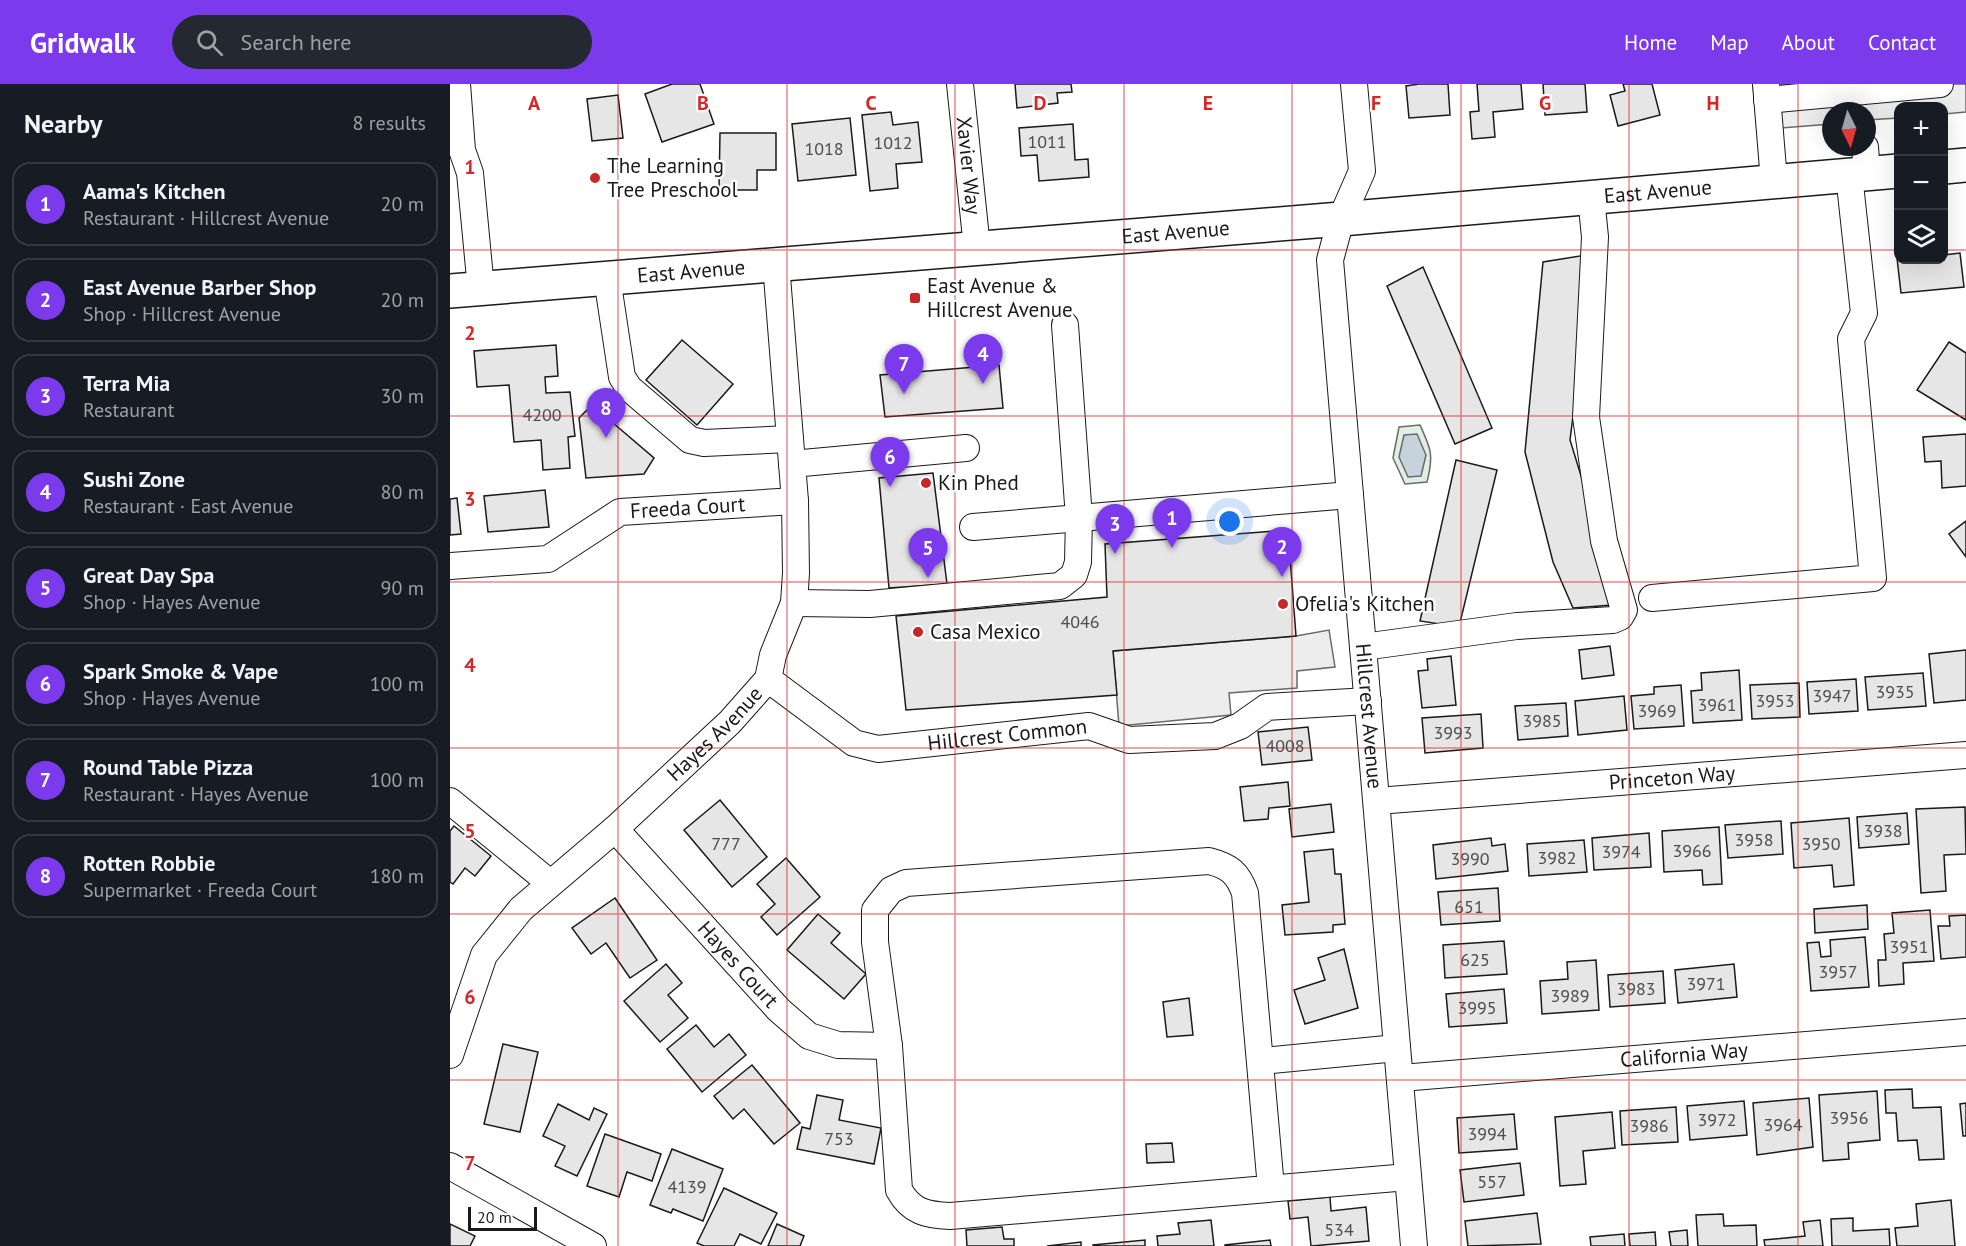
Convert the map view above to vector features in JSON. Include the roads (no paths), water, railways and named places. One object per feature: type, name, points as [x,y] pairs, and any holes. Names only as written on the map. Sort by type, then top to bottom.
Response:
[{"type":"main road","name":"East Avenue","points":[[465,290],[1341,219],[1774,181],[1860,165],[1894,170]]},
{"type":"main road","points":[[1948,167],[1966,165]]},
{"type":"street","points":[[458,84],[462,150],[470,173],[465,290]]},
{"type":"street","name":"Xavier Way","points":[[960,84],[976,248]]},
{"type":"street","name":"Hillcrest Avenue","points":[[1354,84],[1362,171],[1341,219],[1330,260],[1414,1246]]},
{"type":"street","points":[[1774,181],[1767,92],[1863,95],[1940,84]]},
{"type":"street","points":[[1652,598],[1873,578],[1851,339],[1864,312],[1860,165]]},
{"type":"street","points":[[1363,647],[1517,626],[1613,620],[1624,610],[1604,541],[1586,417],[1595,237],[1591,197]]},
{"type":"street","name":"Hayes Avenue","points":[[450,1055],[484,955],[521,909],[615,829],[730,722],[768,679],[773,655],[794,603],[796,573],[795,501],[776,264]]},
{"type":"street","points":[[608,278],[622,377],[629,388],[690,440],[704,443],[790,439]]},
{"type":"street","points":[[794,603],[870,604],[1060,586],[1074,574],[1078,562],[1079,518],[1065,325]]},
{"type":"street","points":[[792,464],[966,448]]},
{"type":"street","points":[[973,527],[1350,495]]},
{"type":"street","name":"Freeda Court","points":[[450,567],[548,559],[620,512],[795,501]]},
{"type":"street","name":"Hillcrest Common","points":[[768,679],[854,743],[878,749],[1089,726],[1129,740],[1215,736],[1240,726],[1266,707],[1368,701]]},
{"type":"street","name":"Princeton Way","points":[[1377,801],[1966,755]]},
{"type":"street","points":[[450,801],[550,884]]},
{"type":"street","name":"Hayes Court","points":[[615,829],[779,1010],[809,1036],[838,1046],[889,1046]]},
{"type":"street","points":[[1271,1188],[1262,1062],[1245,893],[1239,876],[1226,865],[1209,861],[906,883],[891,890],[875,910],[875,942],[889,1046],[899,1190],[905,1201],[925,1215],[950,1216],[1408,1177]]},
{"type":"street","name":"California Way","points":[[1401,1078],[1966,1032]]},
{"type":"street","points":[[1262,1062],[1397,1048]]},
{"type":"street","points":[[450,1166],[593,1246]]},
{"type":"place","name":"The Learning Tree Preschool","points":[[595,178]]},
{"type":"place","name":"East Avenue & Hillcrest Avenue","points":[[915,298]]},
{"type":"place","name":"Sushi Zone","points":[[983,384]]},
{"type":"place","name":"Round Table Pizza","points":[[904,394]]},
{"type":"place","name":"Rotten Robbie","points":[[606,438]]},
{"type":"place","name":"Kin Phed","points":[[926,483]]},
{"type":"place","name":"Spark Smoke & Vape","points":[[890,487]]},
{"type":"place","name":"Aama's Kitchen","points":[[1172,548]]},
{"type":"place","name":"Terra Mia","points":[[1115,554]]},
{"type":"place","name":"East Avenue Barber Shop","points":[[1282,577]]},
{"type":"place","name":"Great Day Spa","points":[[928,578]]},
{"type":"place","name":"Ofelia's Kitchen","points":[[1283,604]]},
{"type":"place","name":"Casa Mexico","points":[[918,632]]}]
